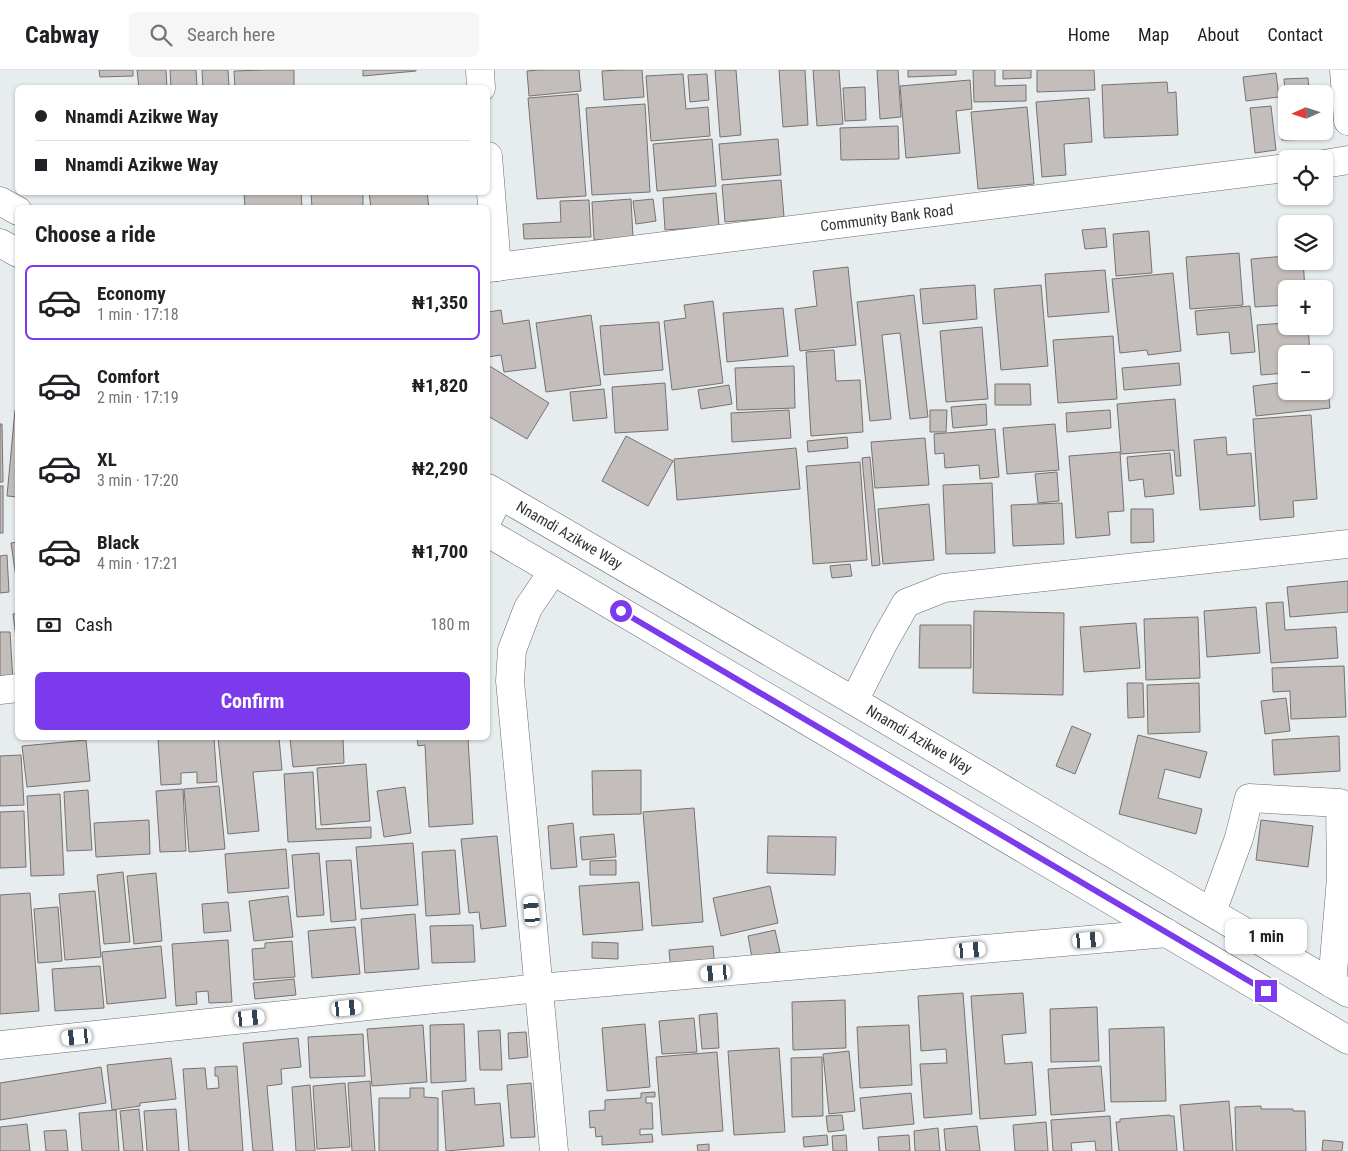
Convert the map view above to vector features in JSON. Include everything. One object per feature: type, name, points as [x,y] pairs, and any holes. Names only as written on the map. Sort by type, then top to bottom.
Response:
[{"type":"main road","points":[[480,70],[481,85]]},
{"type":"main road","points":[[1344,70],[1348,120]]},
{"type":"main road","points":[[1333,162],[1348,160]]},
{"type":"main road","name":"Community Bank Road","points":[[492,267],[1278,169]]},
{"type":"main road","points":[[0,200],[15,209]]},
{"type":"main road","points":[[490,212],[492,267]]},
{"type":"main road","points":[[0,243],[15,251]]},
{"type":"main road","name":"Nnamdi Azikwe Way","points":[[492,501],[854,701],[1340,988]]},
{"type":"main road","points":[[490,534],[1348,1040]]},
{"type":"main road","points":[[854,701],[906,603],[944,588],[1348,544]]},
{"type":"main road","points":[[553,571],[528,608],[512,650],[499,676],[540,988],[554,1151]]},
{"type":"main road","points":[[0,690],[15,688]]},
{"type":"main road","points":[[1212,912],[1239,838],[1249,798],[1340,803],[1340,988]]},
{"type":"main road","points":[[0,1045],[540,988],[1167,933]]},
{"type":"building","points":[[99,70],[133,70],[133,76],[100,77]]},
{"type":"building","points":[[137,70],[166,70],[167,85],[139,85]]},
{"type":"building","points":[[170,70],[196,70],[197,85],[171,85]]},
{"type":"building","points":[[202,70],[228,70],[229,85],[203,85]]},
{"type":"building","points":[[294,70],[294,85],[235,85],[234,71]]},
{"type":"building","points":[[363,70],[416,70],[416,71],[363,76]]},
{"type":"building","points":[[579,70],[581,91],[529,96],[527,71]]},
{"type":"building","points":[[642,70],[644,97],[604,100],[602,71]]},
{"type":"building","points":[[715,70],[736,70],[741,135],[720,137]]},
{"type":"building","points":[[779,70],[805,70],[808,125],[783,127]]},
{"type":"building","points":[[813,70],[839,70],[843,124],[817,126]]},
{"type":"building","points":[[877,70],[898,70],[901,117],[880,119]]},
{"type":"building","points":[[908,70],[956,70],[956,75],[908,77]]},
{"type":"building","points":[[973,70],[995,70],[995,86],[1026,85],[1026,101],[974,102]]},
{"type":"building","points":[[1003,70],[1031,70],[1031,78],[1003,79]]},
{"type":"building","points":[[1037,70],[1094,70],[1095,90],[1037,92]]},
{"type":"building","points":[[1276,73],[1278,97],[1246,101],[1243,77]]},
{"type":"building","points":[[683,74],[686,109],[708,107],[710,136],[651,141],[646,76]]},
{"type":"building","points":[[707,74],[709,100],[690,102],[688,75]]},
{"type":"building","points":[[1308,78],[1308,85],[1284,85],[1284,79]]},
{"type":"building","points":[[970,80],[972,109],[956,111],[960,153],[906,158],[900,86]]},
{"type":"building","points":[[1167,82],[1168,93],[1176,92],[1178,135],[1104,138],[1102,85]]},
{"type":"building","points":[[865,87],[866,120],[845,121],[843,88]]},
{"type":"building","points":[[578,94],[586,196],[537,199],[528,98]]},
{"type":"building","points":[[1089,98],[1092,142],[1064,144],[1066,175],[1042,177],[1036,102]]},
{"type":"building","points":[[645,104],[650,192],[592,195],[586,108]]},
{"type":"building","points":[[1271,106],[1276,150],[1255,153],[1250,108]]},
{"type":"building","points":[[1027,107],[1034,184],[978,189],[971,112]]},
{"type":"building","points":[[898,126],[899,159],[841,160],[840,128]]},
{"type":"building","points":[[712,139],[716,186],[657,191],[653,144]]},
{"type":"building","points":[[778,139],[781,175],[722,180],[719,144]]},
{"type":"building","points":[[781,180],[784,217],[725,222],[722,185]]},
{"type":"building","points":[[716,193],[719,226],[665,230],[663,198]]},
{"type":"building","points":[[244,195],[301,195],[302,205],[245,205]]},
{"type":"building","points":[[311,195],[363,195],[363,205],[312,205]]},
{"type":"building","points":[[369,195],[427,195],[429,205],[371,205]]},
{"type":"building","points":[[631,199],[633,238],[594,240],[592,202]]},
{"type":"building","points":[[653,199],[656,221],[636,224],[633,201]]},
{"type":"building","points":[[589,200],[591,237],[524,239],[523,224],[561,222],[560,201]]},
{"type":"building","points":[[1105,228],[1107,247],[1085,249],[1082,230]]},
{"type":"building","points":[[1149,231],[1152,273],[1116,276],[1113,234]]},
{"type":"building","points":[[1239,253],[1243,305],[1190,309],[1186,257]]},
{"type":"building","points":[[1278,257],[1278,270],[1304,270],[1304,280],[1278,280],[1278,306],[1255,307],[1251,259]]},
{"type":"building","points":[[848,267],[856,345],[800,351],[795,309],[817,306],[813,271]]},
{"type":"building","points":[[1105,270],[1109,312],[1048,317],[1045,274]]},
{"type":"building","points":[[1173,273],[1181,351],[1148,355],[1147,350],[1120,353],[1112,279]]},
{"type":"building","points":[[975,285],[977,319],[923,324],[920,289]]},
{"type":"building","points":[[1041,285],[1048,366],[1001,370],[994,289]]},
{"type":"building","points":[[914,295],[928,417],[910,419],[900,333],[882,335],[891,419],[870,421],[857,302]]},
{"type":"building","points":[[713,301],[723,383],[672,390],[664,321],[686,318],[684,305]]},
{"type":"building","points":[[1250,306],[1255,352],[1231,354],[1229,332],[1197,335],[1195,311]]},
{"type":"building","points":[[783,308],[788,356],[727,362],[723,313]]},
{"type":"building","points":[[501,310],[503,324],[529,320],[536,368],[504,372],[501,355],[490,357],[490,312]]},
{"type":"building","points":[[591,315],[601,385],[546,392],[536,323]]},
{"type":"building","points":[[659,322],[663,370],[604,375],[600,326]]},
{"type":"building","points":[[1278,324],[1278,335],[1309,335],[1309,345],[1278,345],[1278,374],[1261,375],[1257,325]]},
{"type":"building","points":[[982,327],[988,399],[946,402],[940,331]]},
{"type":"building","points":[[1113,336],[1117,399],[1058,403],[1053,340]]},
{"type":"building","points":[[834,350],[836,381],[860,380],[863,432],[811,436],[806,352]]},
{"type":"building","points":[[1179,363],[1181,385],[1124,390],[1122,368]]},
{"type":"building","points":[[490,366],[549,403],[527,439],[490,417]]},
{"type":"building","points":[[794,366],[795,408],[737,410],[735,368]]},
{"type":"building","points":[[665,383],[668,430],[615,433],[612,387]]},
{"type":"building","points":[[1278,383],[1278,400],[1329,400],[1330,408],[1256,416],[1253,386]]},
{"type":"building","points":[[995,384],[1030,384],[1031,405],[995,405]]},
{"type":"building","points":[[729,385],[732,404],[701,409],[698,390]]},
{"type":"building","points":[[604,389],[607,418],[573,421],[570,392]]},
{"type":"building","points":[[1175,399],[1181,476],[1176,476],[1174,450],[1121,454],[1117,404]]},
{"type":"building","points":[[986,404],[987,425],[953,428],[951,407]]},
{"type":"building","points":[[15,410],[15,497],[7,496]]},
{"type":"building","points":[[789,410],[791,438],[732,442],[731,413]]},
{"type":"building","points":[[930,410],[947,410],[946,432],[930,432]]},
{"type":"building","points":[[1110,410],[1111,428],[1067,432],[1066,413]]},
{"type":"building","points":[[1311,415],[1317,499],[1293,501],[1294,517],[1260,520],[1253,419]]},
{"type":"building","points":[[0,424],[2,424],[3,482],[0,482]]},
{"type":"building","points":[[1055,424],[1059,470],[1007,474],[1003,428]]},
{"type":"building","points":[[995,429],[999,477],[980,479],[979,465],[945,468],[944,453],[935,454],[934,434]]},
{"type":"building","points":[[626,436],[673,461],[648,506],[602,481]]},
{"type":"building","points":[[847,437],[848,448],[808,452],[807,441]]},
{"type":"building","points":[[1226,437],[1227,455],[1251,453],[1255,506],[1200,510],[1194,440]]},
{"type":"building","points":[[925,438],[929,485],[875,488],[871,442]]},
{"type":"building","points":[[796,448],[800,489],[677,500],[674,459]]},
{"type":"building","points":[[1120,452],[1124,511],[1108,512],[1110,535],[1076,538],[1069,456]]},
{"type":"building","points":[[1170,453],[1174,494],[1145,497],[1143,479],[1129,481],[1127,457]]},
{"type":"building","points":[[870,457],[880,565],[872,566],[862,458]]},
{"type":"building","points":[[860,462],[867,560],[813,564],[806,466]]},
{"type":"building","points":[[1057,472],[1059,501],[1038,503],[1035,474]]},
{"type":"building","points":[[992,483],[995,553],[946,554],[943,485]]},
{"type":"building","points":[[0,486],[3,486],[3,533],[0,533]]},
{"type":"building","points":[[1062,503],[1064,544],[1013,546],[1011,505]]},
{"type":"building","points":[[929,504],[934,560],[883,564],[878,509]]},
{"type":"building","points":[[1131,509],[1153,509],[1154,542],[1131,543]]},
{"type":"building","points":[[15,542],[15,570],[11,543]]},
{"type":"building","points":[[7,555],[9,592],[0,593],[0,556]]},
{"type":"building","points":[[850,564],[852,576],[832,578],[830,566]]},
{"type":"building","points":[[1348,581],[1348,612],[1290,617],[1287,587]]},
{"type":"building","points":[[1283,602],[1285,630],[1336,627],[1338,658],[1271,663],[1266,603]]},
{"type":"building","points":[[1256,607],[1260,653],[1207,657],[1204,611]]},
{"type":"building","points":[[974,611],[1064,613],[1063,695],[973,693]]},
{"type":"building","points":[[13,614],[15,614],[15,630]]},
{"type":"building","points":[[1198,617],[1200,678],[1146,680],[1144,619]]},
{"type":"building","points":[[1136,623],[1140,668],[1084,672],[1080,627]]},
{"type":"building","points":[[920,625],[971,625],[971,668],[919,668]]},
{"type":"building","points":[[0,632],[10,632],[13,682],[0,683]]},
{"type":"building","points":[[1344,666],[1346,717],[1291,719],[1290,691],[1273,692],[1272,668]]},
{"type":"building","points":[[1127,683],[1143,683],[1144,717],[1128,718]]},
{"type":"building","points":[[1199,683],[1200,732],[1148,734],[1147,685]]},
{"type":"building","points":[[1286,698],[1290,731],[1265,734],[1261,701]]},
{"type":"building","points":[[1072,726],[1091,734],[1075,774],[1056,766]]},
{"type":"building","points":[[1138,735],[1207,752],[1200,778],[1165,769],[1158,798],[1202,809],[1196,834],[1119,814]]},
{"type":"building","points":[[1339,736],[1340,771],[1274,775],[1272,740]]},
{"type":"building","points":[[86,740],[90,781],[27,787],[22,746]]},
{"type":"building","points":[[158,740],[214,740],[217,782],[197,783],[197,772],[181,773],[181,784],[161,785]]},
{"type":"building","points":[[218,740],[279,740],[282,770],[253,772],[259,831],[228,834]]},
{"type":"building","points":[[290,740],[343,740],[344,763],[293,767]]},
{"type":"building","points":[[417,740],[468,740],[473,824],[429,827],[425,745],[418,746]]},
{"type":"building","points":[[21,755],[24,805],[0,806],[0,756]]},
{"type":"building","points":[[366,764],[370,821],[321,825],[317,768]]},
{"type":"building","points":[[641,770],[641,814],[593,815],[592,771]]},
{"type":"building","points":[[313,772],[316,829],[371,827],[371,838],[288,842],[284,774]]},
{"type":"building","points":[[219,786],[225,849],[189,852],[184,789]]},
{"type":"building","points":[[405,787],[411,833],[384,837],[377,791]]},
{"type":"building","points":[[183,789],[186,851],[160,852],[156,791]]},
{"type":"building","points":[[88,790],[92,850],[67,851],[64,792]]},
{"type":"building","points":[[60,794],[64,875],[31,876],[27,796]]},
{"type":"building","points":[[694,808],[703,922],[652,926],[643,812]]},
{"type":"building","points":[[24,811],[26,867],[0,868],[0,812]]},
{"type":"building","points":[[149,820],[150,854],[96,857],[94,823]]},
{"type":"building","points":[[1261,820],[1313,826],[1308,867],[1256,860]]},
{"type":"building","points":[[573,823],[577,867],[551,869],[548,826]]},
{"type":"building","points":[[614,834],[616,857],[582,860],[580,837]]},
{"type":"building","points":[[497,836],[506,926],[481,929],[479,912],[469,913],[461,839]]},
{"type":"building","points":[[768,836],[836,837],[835,875],[767,873]]},
{"type":"building","points":[[413,843],[418,905],[361,909],[356,847]]},
{"type":"building","points":[[286,849],[289,888],[228,893],[225,854]]},
{"type":"building","points":[[455,850],[460,914],[426,916],[422,852]]},
{"type":"building","points":[[319,853],[324,915],[297,917],[292,855]]},
{"type":"building","points":[[351,860],[356,920],[331,922],[326,861]]},
{"type":"building","points":[[616,860],[616,875],[590,875],[590,861]]},
{"type":"building","points":[[123,872],[130,942],[104,944],[97,875]]},
{"type":"building","points":[[156,873],[162,941],[134,944],[127,876]]},
{"type":"building","points":[[639,882],[643,930],[583,935],[579,886]]},
{"type":"building","points":[[770,886],[778,923],[721,936],[713,898]]},
{"type":"building","points":[[95,891],[101,957],[65,960],[59,894]]},
{"type":"building","points":[[30,893],[39,1011],[0,1014],[0,895]]},
{"type":"building","points":[[288,896],[293,937],[254,941],[249,901]]},
{"type":"building","points":[[228,902],[231,931],[204,933],[202,904]]},
{"type":"building","points":[[58,907],[62,961],[38,963],[34,909]]},
{"type":"building","points":[[415,914],[419,969],[365,973],[361,919]]},
{"type":"building","points":[[473,925],[475,962],[432,963],[430,926]]},
{"type":"building","points":[[355,927],[360,974],[312,978],[308,931]]},
{"type":"building","points":[[775,930],[780,952],[752,958],[748,936]]},
{"type":"building","points":[[228,940],[232,1002],[209,1003],[208,991],[196,992],[197,1004],[176,1006],[172,944]]},
{"type":"building","points":[[292,941],[295,977],[254,980],[252,949],[265,948],[265,943]]},
{"type":"building","points":[[592,942],[618,943],[618,959],[592,958]]},
{"type":"building","points":[[161,946],[166,998],[107,1004],[102,952]]},
{"type":"building","points":[[713,946],[715,968],[671,972],[669,950]]},
{"type":"building","points":[[100,966],[104,1008],[55,1011],[52,969]]},
{"type":"building","points":[[294,979],[296,995],[255,999],[253,983]]},
{"type":"building","points":[[963,993],[972,1114],[924,1118],[920,1064],[947,1063],[946,1049],[921,1051],[918,996]]},
{"type":"building","points":[[1023,993],[1026,1033],[1002,1035],[1005,1064],[1032,1062],[1036,1115],[980,1119],[971,996]]},
{"type":"building","points":[[845,1000],[846,1048],[793,1050],[792,1002]]},
{"type":"building","points":[[1097,1007],[1099,1061],[1051,1062],[1050,1009]]},
{"type":"building","points":[[717,1013],[719,1048],[702,1049],[699,1015]]},
{"type":"building","points":[[694,1018],[697,1052],[662,1054],[659,1021]]},
{"type":"building","points":[[464,1024],[466,1081],[431,1083],[430,1025]]},
{"type":"building","points":[[645,1024],[650,1087],[607,1091],[602,1028]]},
{"type":"building","points":[[423,1025],[427,1082],[372,1086],[367,1029]]},
{"type":"building","points":[[909,1025],[912,1085],[860,1088],[857,1027]]},
{"type":"building","points":[[1164,1027],[1166,1101],[1111,1102],[1109,1029]]},
{"type":"building","points":[[500,1030],[502,1070],[480,1070],[478,1031]]},
{"type":"building","points":[[526,1032],[528,1057],[509,1059],[508,1033]]},
{"type":"building","points":[[363,1034],[365,1076],[310,1078],[308,1037]]},
{"type":"building","points":[[298,1038],[301,1067],[281,1069],[282,1084],[267,1086],[273,1151],[253,1151],[243,1043]]},
{"type":"building","points":[[779,1048],[785,1132],[734,1135],[728,1051]]},
{"type":"building","points":[[849,1051],[855,1111],[829,1114],[823,1054]]},
{"type":"building","points":[[717,1052],[723,1131],[662,1135],[656,1057]]},
{"type":"building","points":[[822,1057],[823,1116],[792,1117],[791,1058]]},
{"type":"building","points":[[171,1058],[176,1099],[140,1103],[140,1106],[112,1110],[107,1065]]},
{"type":"building","points":[[237,1066],[243,1151],[189,1151],[183,1069],[205,1068],[207,1089],[219,1088],[218,1076],[215,1076],[215,1067]]},
{"type":"building","points":[[1101,1066],[1105,1111],[1051,1115],[1048,1069]]},
{"type":"building","points":[[101,1067],[106,1103],[0,1120],[0,1083]]},
{"type":"building","points":[[370,1081],[375,1151],[352,1151],[348,1083]]},
{"type":"building","points":[[345,1083],[350,1147],[317,1149],[313,1086]]},
{"type":"building","points":[[531,1083],[535,1137],[511,1138],[507,1085]]},
{"type":"building","points":[[310,1085],[315,1151],[296,1151],[292,1087]]},
{"type":"building","points":[[410,1088],[424,1088],[424,1097],[438,1098],[438,1151],[379,1151],[379,1098],[410,1098]]},
{"type":"building","points":[[474,1088],[475,1105],[500,1103],[504,1146],[446,1151],[442,1091]]},
{"type":"building","points":[[655,1092],[655,1097],[646,1097],[646,1103],[652,1103],[653,1129],[640,1129],[640,1135],[652,1134],[653,1142],[602,1145],[602,1136],[596,1137],[595,1127],[590,1128],[589,1111],[605,1110],[605,1100],[641,1098],[641,1093]]},
{"type":"building","points":[[911,1093],[914,1124],[863,1129],[860,1098]]},
{"type":"building","points":[[1229,1101],[1233,1151],[1184,1151],[1180,1105]]},
{"type":"building","points":[[1261,1106],[1261,1109],[1305,1111],[1306,1151],[1236,1151],[1235,1107]]},
{"type":"building","points":[[139,1109],[143,1151],[124,1151],[120,1111]]},
{"type":"building","points":[[176,1109],[179,1151],[147,1151],[144,1111]]},
{"type":"building","points":[[116,1110],[119,1151],[82,1151],[79,1113]]},
{"type":"building","points":[[842,1115],[844,1130],[828,1132],[826,1116]]},
{"type":"building","points":[[1110,1116],[1112,1151],[1096,1151],[1095,1141],[1071,1143],[1072,1151],[1053,1151],[1051,1120]]},
{"type":"building","points":[[1174,1116],[1177,1151],[1119,1151],[1116,1122],[1120,1122],[1120,1119]]},
{"type":"building","points":[[1046,1122],[1048,1151],[1015,1151],[1013,1125]]},
{"type":"building","points":[[27,1124],[30,1151],[0,1151],[0,1127]]},
{"type":"building","points":[[977,1126],[980,1151],[946,1151],[944,1129]]},
{"type":"building","points":[[938,1128],[940,1151],[915,1151],[914,1131]]},
{"type":"building","points":[[66,1130],[68,1151],[46,1151],[44,1131]]},
{"type":"building","points":[[827,1135],[828,1145],[804,1147],[803,1137]]},
{"type":"building","points":[[846,1135],[847,1151],[833,1151],[832,1136]]},
{"type":"building","points":[[909,1135],[910,1151],[879,1151],[878,1137]]},
{"type":"building","points":[[1323,1140],[1343,1142],[1342,1151],[1322,1151]]},
{"type":"building","points":[[709,1144],[709,1151],[698,1151],[697,1145]]},
{"type":"route","points":[[621,611],[1266,991]]}]
